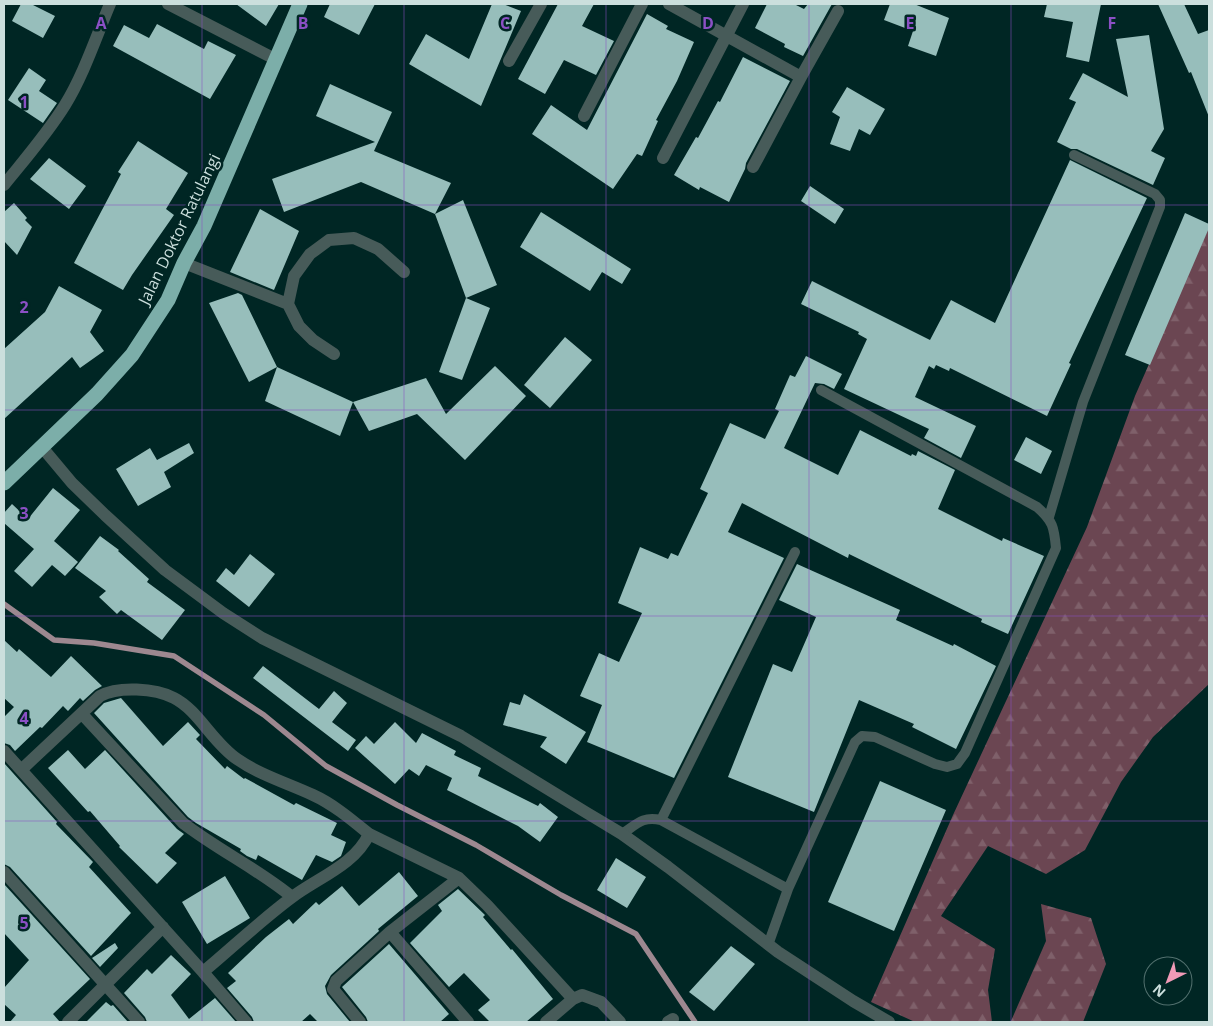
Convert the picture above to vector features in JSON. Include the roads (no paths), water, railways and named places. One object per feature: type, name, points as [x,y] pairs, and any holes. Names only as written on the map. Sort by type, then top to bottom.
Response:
[{"type":"highway","name":"Jalan Doktor Ratulangi","points":[[4,483],[98,394],[132,355],[168,300],[184,263],[204,226],[300,4]]},
{"type":"street","points":[[4,185],[44,136],[65,105],[110,4]]},
{"type":"street","points":[[168,4],[275,59]]},
{"type":"street","points":[[509,61],[541,4]]},
{"type":"street","points":[[584,116],[642,4]]},
{"type":"street","points":[[669,4],[801,76]]},
{"type":"street","points":[[662,158],[743,4]]},
{"type":"street","points":[[753,167],[838,11]]},
{"type":"street","points":[[334,354],[313,340],[299,326],[288,304],[294,276],[310,254],[329,240],[354,238],[378,249],[404,272]]},
{"type":"street","points":[[184,263],[288,304]]},
{"type":"street","points":[[42,446],[72,483],[165,570],[223,613],[262,638],[461,736],[622,834],[768,945],[853,1001],[890,1022]]},
{"type":"street","points":[[21,770],[100,696],[109,691],[123,689],[164,694],[174,698],[184,705],[220,746],[235,758],[251,768],[315,796],[352,820],[369,834],[459,878],[488,905],[573,999]]},
{"type":"street","points":[[82,714],[183,823],[292,897]]},
{"type":"street","points":[[4,751],[246,1022]]},
{"type":"street","points":[[203,972],[292,897],[359,852],[369,834]]},
{"type":"street","points":[[4,872],[139,1022]]},
{"type":"street","points":[[360,1022],[333,989],[336,981],[390,932],[459,878]]},
{"type":"street","points":[[68,1022],[162,927]]},
{"type":"street","points":[[390,932],[468,1022]]},
{"type":"street","points":[[546,1022],[573,999],[582,995],[601,1002],[620,1022]]},
{"type":"lane","points":[[1049,517],[1083,402],[1160,206],[1160,200],[1155,194],[1074,155]]},
{"type":"lane","points":[[768,945],[788,889],[855,742],[862,736],[875,737],[935,764],[947,766],[957,764],[966,753],[1056,548],[1055,532],[1049,517],[1037,506],[821,390]]},
{"type":"lane","points":[[661,820],[795,552]]},
{"type":"lane","points":[[622,834],[643,819],[661,820],[788,889]]},
{"type":"waterway","points":[[4,604],[54,640],[94,643],[174,656],[264,715],[326,766],[476,845],[561,895],[636,934],[695,1022]]}]
